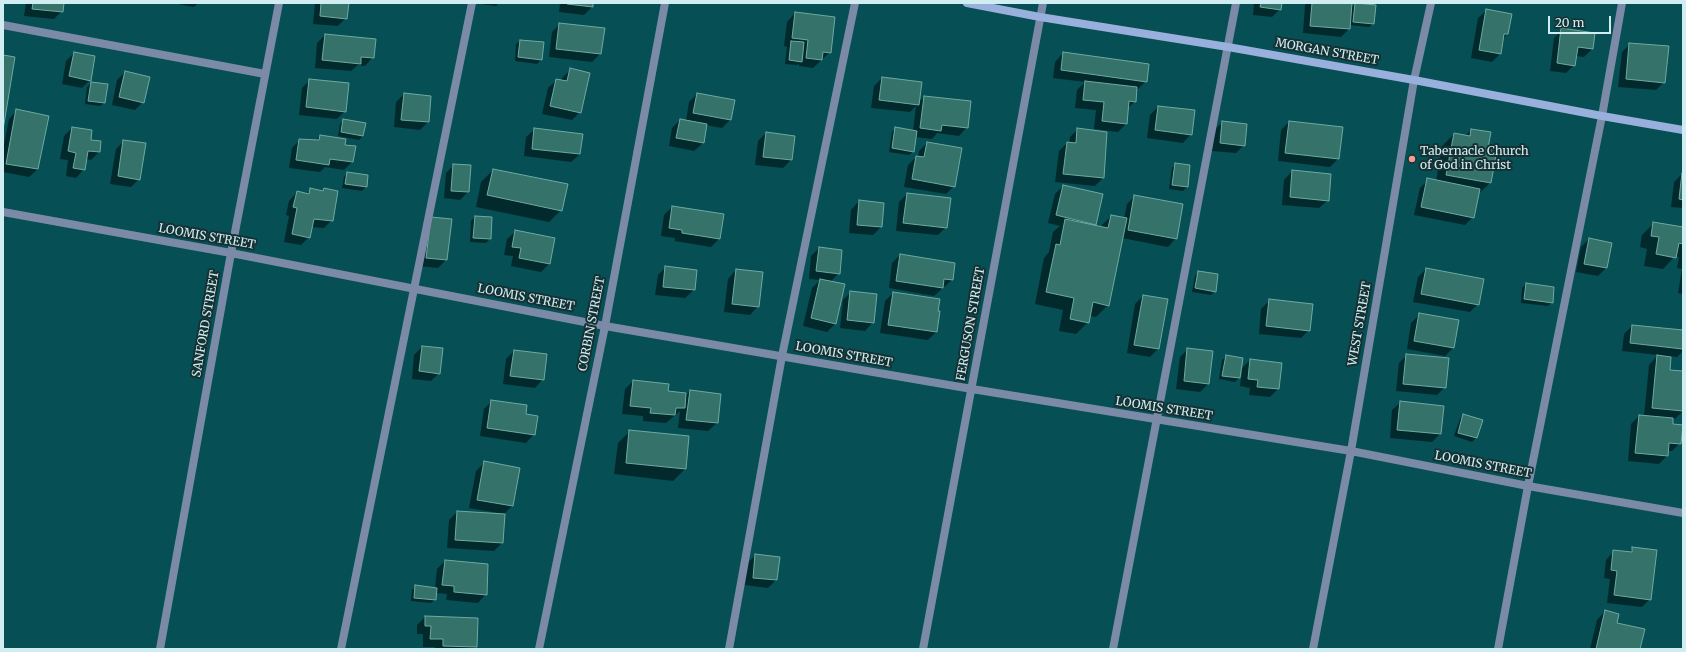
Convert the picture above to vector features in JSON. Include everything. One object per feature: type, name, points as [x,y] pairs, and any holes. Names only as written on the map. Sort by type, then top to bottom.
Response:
[{"type":"main road","name":"MORGAN STREET","points":[[967,3],[1040,17],[1228,47],[1683,130]]},
{"type":"street","name":"SANFORD STREET","points":[[160,649],[231,253],[279,3]]},
{"type":"street","points":[[341,649],[472,3]]},
{"type":"street","name":"CORBIN STREET","points":[[539,649],[605,326],[665,3]]},
{"type":"street","points":[[729,649],[782,356],[855,3]]},
{"type":"street","name":"FERGUSON STREET","points":[[923,649],[1043,3]]},
{"type":"street","points":[[1113,649],[1236,3]]},
{"type":"street","name":"WEST STREET","points":[[1313,649],[1351,451],[1414,80],[1432,3]]},
{"type":"street","points":[[1498,649],[1528,486],[1602,116],[1622,3]]},
{"type":"street","points":[[3,25],[265,74]]},
{"type":"street","name":"LOOMIS STREET","points":[[3,212],[231,253],[605,326],[1157,420],[1351,451],[1528,486],[1683,513]]},
{"type":"building","points":[[33,3],[64,3],[63,12],[32,9]]},
{"type":"building","points":[[321,3],[349,3],[347,19],[320,16]]},
{"type":"building","points":[[593,3],[593,7],[567,4]]},
{"type":"building","points":[[1261,3],[1282,3],[1281,10],[1260,7]]},
{"type":"building","points":[[1312,3],[1352,3],[1350,29],[1310,26]]},
{"type":"building","points":[[1355,3],[1376,5],[1374,24],[1353,22]]},
{"type":"building","points":[[1486,9],[1512,14],[1508,34],[1504,34],[1501,54],[1479,50]]},
{"type":"building","points":[[795,12],[835,17],[831,53],[823,52],[822,60],[806,58],[808,40],[792,38]]},
{"type":"building","points":[[559,23],[605,28],[601,54],[556,49]]},
{"type":"building","points":[[1561,28],[1595,33],[1593,49],[1578,47],[1575,66],[1557,63]]},
{"type":"building","points":[[325,34],[376,39],[374,58],[361,57],[361,64],[322,60]]},
{"type":"building","points":[[520,40],[544,42],[542,60],[518,57]]},
{"type":"building","points":[[791,41],[804,42],[802,62],[789,60]]},
{"type":"building","points":[[1629,43],[1669,46],[1665,83],[1626,79]]},
{"type":"building","points":[[74,52],[95,56],[91,81],[69,76]]},
{"type":"building","points":[[1063,52],[1149,64],[1147,82],[1061,70]]},
{"type":"building","points":[[3,55],[15,57],[3,130]]},
{"type":"building","points":[[570,68],[590,73],[581,113],[550,106],[556,79],[567,81]]},
{"type":"building","points":[[125,71],[150,77],[144,103],[119,97]]},
{"type":"building","points":[[882,77],[922,82],[919,105],[879,100]]},
{"type":"building","points":[[309,79],[349,83],[346,112],[306,107]]},
{"type":"building","points":[[1085,81],[1137,87],[1136,102],[1129,101],[1127,124],[1102,121],[1104,102],[1083,100]]},
{"type":"building","points":[[91,82],[108,84],[105,103],[88,101]]},
{"type":"building","points":[[404,93],[431,96],[429,122],[401,120]]},
{"type":"building","points":[[697,93],[735,100],[731,120],[693,113]]},
{"type":"building","points":[[924,96],[971,101],[968,128],[942,125],[941,131],[920,128]]},
{"type":"building","points":[[1158,106],[1195,110],[1192,135],[1155,130]]},
{"type":"building","points":[[16,109],[49,116],[38,169],[6,164]]},
{"type":"building","points":[[343,119],[366,123],[363,136],[341,132]]},
{"type":"building","points":[[680,119],[707,124],[704,143],[676,138]]},
{"type":"building","points":[[1222,121],[1247,124],[1245,146],[1220,143]]},
{"type":"building","points":[[1289,121],[1343,127],[1339,159],[1285,153]]},
{"type":"building","points":[[72,127],[92,130],[91,140],[101,141],[100,152],[88,151],[85,170],[73,168],[76,153],[68,151]]},
{"type":"building","points":[[895,127],[917,131],[914,152],[892,148]]},
{"type":"building","points":[[534,128],[583,134],[580,154],[532,149]]},
{"type":"building","points":[[1077,128],[1107,132],[1104,178],[1063,174],[1067,142],[1076,143]]},
{"type":"building","points":[[1471,129],[1491,132],[1488,148],[1497,150],[1491,183],[1446,175],[1454,133],[1470,136]]},
{"type":"building","points":[[766,132],[795,136],[792,160],[763,157]]},
{"type":"building","points":[[320,135],[346,139],[345,145],[356,146],[353,162],[330,159],[329,165],[296,160],[299,139],[319,140]]},
{"type":"building","points":[[123,140],[146,143],[140,180],[118,176]]},
{"type":"building","points":[[927,142],[962,148],[955,187],[912,179],[916,156],[924,157]]},
{"type":"building","points":[[1175,163],[1190,165],[1188,187],[1172,185]]},
{"type":"building","points":[[453,164],[471,165],[469,192],[451,191]]},
{"type":"building","points":[[493,169],[568,184],[562,211],[487,195]]},
{"type":"building","points":[[1292,170],[1331,174],[1329,201],[1290,197]]},
{"type":"building","points":[[347,172],[368,175],[367,187],[345,184]]},
{"type":"building","points":[[1683,173],[1683,200],[1679,199]]},
{"type":"building","points":[[1427,178],[1480,189],[1474,218],[1421,207]]},
{"type":"building","points":[[1063,185],[1103,194],[1096,225],[1056,215]]},
{"type":"building","points":[[310,188],[323,191],[324,188],[338,191],[333,221],[314,219],[310,238],[292,234],[297,208],[293,207],[297,191],[309,194]]},
{"type":"building","points":[[907,193],[951,198],[947,228],[903,223]]},
{"type":"building","points":[[1134,195],[1183,204],[1177,239],[1128,230]]},
{"type":"building","points":[[859,200],[884,203],[882,227],[857,225]]},
{"type":"building","points":[[672,206],[724,214],[720,239],[682,233],[682,230],[669,228]]},
{"type":"building","points":[[1111,215],[1127,218],[1109,306],[1093,302],[1089,323],[1070,319],[1074,298],[1046,292],[1056,244],[1060,245],[1065,219],[1108,228]]},
{"type":"building","points":[[475,216],[492,217],[491,239],[473,238]]},
{"type":"building","points":[[431,217],[452,219],[447,260],[426,258]]},
{"type":"building","points":[[1653,222],[1683,227],[1683,244],[1679,243],[1676,258],[1656,254],[1659,237],[1651,236]]},
{"type":"building","points":[[515,230],[555,238],[550,264],[519,258],[521,248],[512,247]]},
{"type":"building","points":[[1589,238],[1612,243],[1607,268],[1584,264]]},
{"type":"building","points":[[819,247],[842,250],[840,274],[816,271]]},
{"type":"building","points":[[900,254],[955,263],[953,280],[944,279],[943,288],[896,281]]},
{"type":"building","points":[[665,266],[697,270],[695,290],[663,287]]},
{"type":"building","points":[[1426,268],[1484,279],[1479,305],[1421,294]]},
{"type":"building","points":[[736,269],[763,272],[759,307],[732,304]]},
{"type":"building","points":[[1198,271],[1218,274],[1216,292],[1195,288]]},
{"type":"building","points":[[820,279],[845,284],[836,324],[811,318]]},
{"type":"building","points":[[1526,283],[1554,287],[1553,303],[1524,299]]},
{"type":"building","points":[[850,291],[877,294],[874,323],[847,320]]},
{"type":"building","points":[[893,292],[940,299],[937,332],[888,325]]},
{"type":"building","points":[[1143,295],[1168,299],[1159,349],[1134,345]]},
{"type":"building","points":[[1269,299],[1313,304],[1310,331],[1266,326]]},
{"type":"building","points":[[1419,313],[1459,320],[1454,348],[1414,341]]},
{"type":"building","points":[[1632,325],[1683,330],[1683,349],[1630,343]]},
{"type":"building","points":[[422,346],[443,348],[440,374],[419,371]]},
{"type":"building","points":[[1187,348],[1213,351],[1209,384],[1184,381]]},
{"type":"building","points":[[514,350],[547,354],[544,380],[510,376]]},
{"type":"building","points":[[1406,354],[1449,358],[1446,388],[1403,384]]},
{"type":"building","points":[[1226,355],[1243,358],[1240,378],[1222,376]]},
{"type":"building","points":[[1657,355],[1671,357],[1670,370],[1683,371],[1683,411],[1652,408]]},
{"type":"building","points":[[1250,359],[1282,363],[1279,389],[1257,387],[1258,380],[1248,379]]},
{"type":"building","points":[[633,380],[669,384],[668,391],[686,393],[685,408],[676,408],[675,415],[650,413],[651,408],[630,406]]},
{"type":"building","points":[[690,390],[721,394],[718,423],[686,420]]},
{"type":"building","points":[[491,400],[527,405],[526,414],[538,416],[535,435],[487,428]]},
{"type":"building","points":[[1400,401],[1444,406],[1441,434],[1397,430]]},
{"type":"building","points":[[1463,414],[1483,420],[1477,438],[1458,433]]},
{"type":"building","points":[[1639,415],[1673,418],[1673,424],[1683,425],[1681,444],[1669,443],[1668,456],[1635,453]]},
{"type":"building","points":[[629,430],[689,436],[686,469],[626,463]]},
{"type":"building","points":[[484,461],[520,468],[513,506],[477,500]]},
{"type":"building","points":[[457,511],[505,514],[503,543],[455,540]]},
{"type":"building","points":[[1632,547],[1657,550],[1651,600],[1614,595],[1617,571],[1611,570],[1613,550],[1632,552]]},
{"type":"building","points":[[755,554],[780,557],[777,580],[753,578]]},
{"type":"building","points":[[445,560],[488,564],[487,595],[454,592],[454,586],[442,585]]},
{"type":"building","points":[[415,585],[437,588],[436,600],[414,598]]},
{"type":"building","points":[[1605,610],[1619,614],[1617,623],[1645,629],[1640,649],[1596,649]]},
{"type":"building","points":[[425,616],[478,618],[477,647],[443,646],[443,639],[430,639],[431,626],[425,626]]},
{"type":"place","name":"Tabernacle Church of God in Christ","points":[[1412,159]]}]
